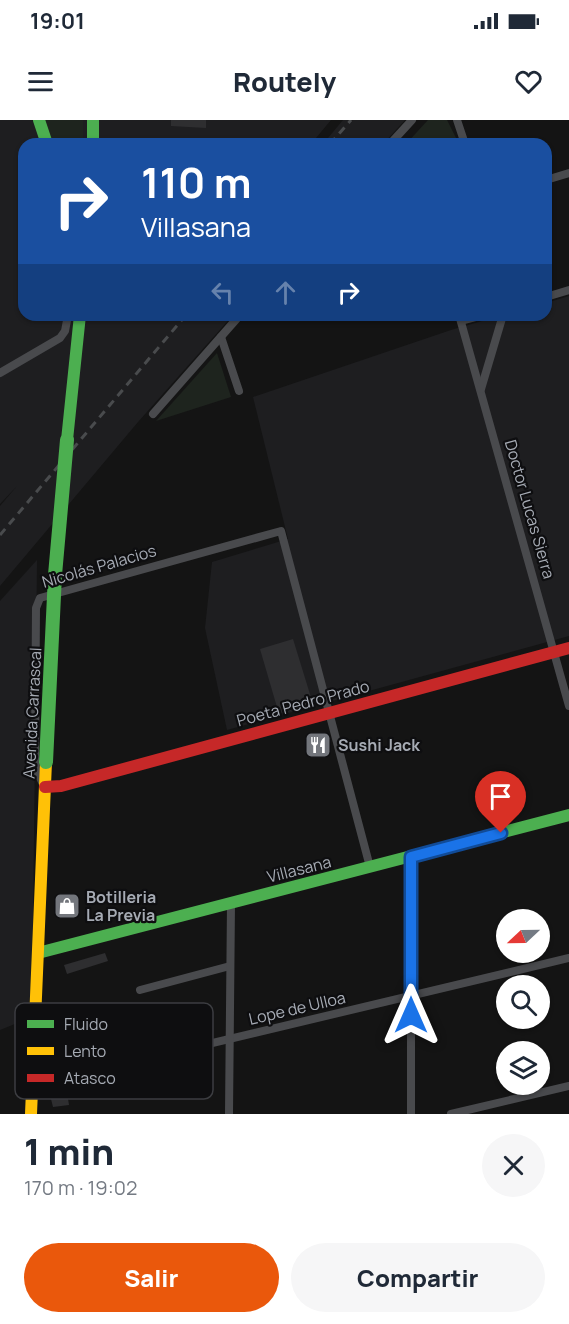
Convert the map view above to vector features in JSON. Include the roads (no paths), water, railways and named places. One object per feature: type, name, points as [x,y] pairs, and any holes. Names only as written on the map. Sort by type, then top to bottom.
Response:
[{"type":"street","points":[[39,120],[45,138]]},
{"type":"street","points":[[93,120],[93,138]]},
{"type":"street","points":[[396,138],[412,120]]},
{"type":"street","points":[[457,120],[463,138]]},
{"type":"street","points":[[552,178],[569,173]]},
{"type":"street","points":[[552,295],[569,290]]},
{"type":"street","points":[[0,373],[60,338],[65,332],[67,321]]},
{"type":"street","name":"Avenida Carrascal","points":[[36,1003],[58,528],[79,321]]},
{"type":"street","points":[[153,414],[235,321]]},
{"type":"street","name":"Doctor Lucas Sierra","points":[[461,321],[569,706]]},
{"type":"street","points":[[481,390],[501,321]]},
{"type":"street","points":[[221,336],[239,391]]},
{"type":"street","name":"Nicolás Palacios","points":[[45,787],[38,775],[34,756],[36,608],[40,598],[282,531],[328,713]]},
{"type":"street","name":"Poeta Pedro Prado","points":[[45,787],[61,786],[569,648]]},
{"type":"street","points":[[328,713],[370,867]]},
{"type":"street","name":"Villasana","points":[[38,953],[569,815]]},
{"type":"street","points":[[411,857],[411,1114]]},
{"type":"street","points":[[229,1114],[231,903]]},
{"type":"street","name":"Lope de Ulloa","points":[[213,1044],[569,958]]},
{"type":"street","points":[[140,990],[230,966]]},
{"type":"street","points":[[451,1114],[569,1086]]},
{"type":"street","name":"Avenida Carrascal","points":[[31,1114],[32,1099]]},
{"type":"railway","points":[[335,138],[351,120]]},
{"type":"railway","points":[[0,535],[181,321]]},
{"type":"place","name":"Sushi Jack","points":[[318,745]]},
{"type":"place","name":"Botilleria La Previa","points":[[67,906]]}]
